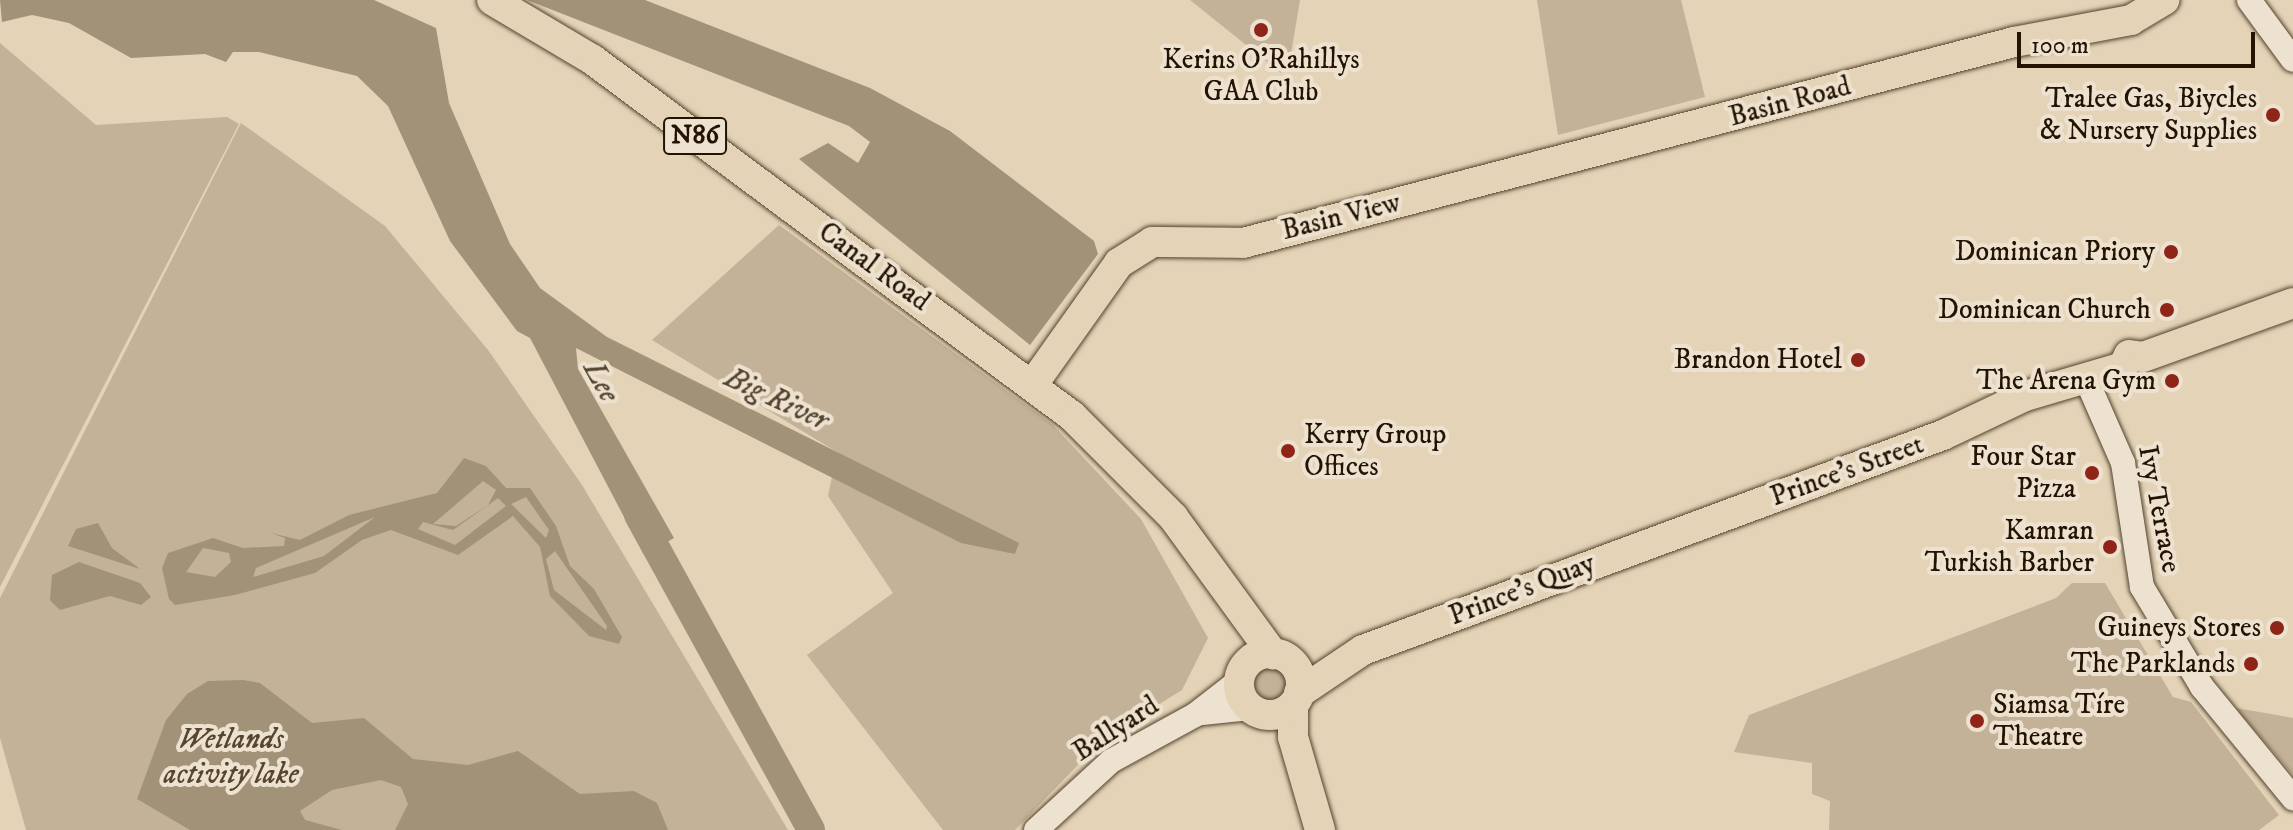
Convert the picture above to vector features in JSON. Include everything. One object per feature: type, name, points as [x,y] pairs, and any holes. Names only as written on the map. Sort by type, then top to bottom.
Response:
[{"type":"main road","name":"Canal Road","points":[[492,0],[583,52],[1033,384],[1144,483],[1215,581]]},
{"type":"main road","name":"Basin Road","points":[[1547,167],[2034,38],[2131,20],[2164,0]]},
{"type":"main road","name":"Basin View","points":[[1033,384],[1135,251],[1152,242],[1243,243],[1547,167]]},
{"type":"main road","name":"Prince's Street","points":[[1682,531],[2011,408],[2025,396],[2072,385],[2293,303]]},
{"type":"main road","name":"Prince's Quay","points":[[1296,699],[1363,650],[1682,531]]},
{"type":"main road","name":"N86","points":[[1215,581],[1279,656],[1299,674],[1296,699],[1306,786]]},
{"type":"main road","name":"N86","points":[[1215,581],[1241,675],[1257,711],[1285,737],[1320,830]]},
{"type":"main road","name":"Prince's Quay","points":[[1279,656],[1363,650]]},
{"type":"main road","points":[[1241,675],[1256,657],[1279,656]]},
{"type":"main road","points":[[1257,711],[1296,699]]},
{"type":"street","points":[[2249,0],[2293,60]]},
{"type":"street","name":"Ivy Terrace","points":[[2072,385],[2123,463],[2142,587],[2202,687],[2293,798]]},
{"type":"street","points":[[1195,715],[1241,675]]},
{"type":"street","points":[[1195,715],[1257,711]]},
{"type":"street","name":"Ballyard","points":[[1036,830],[1111,761],[1195,715]]},
{"type":"shaded area","name":"Kerins O'Rahillys GAA Club","points":[[1190,0],[1300,0],[1290,60],[1281,73]]},
{"type":"shaded area","points":[[1537,0],[1681,0],[1705,97],[1558,135]]},
{"type":"shaded area","points":[[0,43],[96,125],[227,117],[239,124],[0,587]]},
{"type":"shaded area","points":[[241,123],[385,226],[488,350],[582,485],[788,830],[26,830],[0,738],[0,598]]},
{"type":"shaded area","points":[[779,225],[1052,424],[1141,519],[1208,638],[1182,690],[1103,739],[1015,830],[943,830],[807,655],[893,593],[828,496],[837,452],[652,340]]},
{"type":"shaded area","points":[[2072,583],[2105,583],[2173,697],[2191,702],[2279,815],[2259,830],[1829,830],[1830,801],[1812,794],[1812,763],[1734,752],[1749,715],[2056,598]]},
{"type":"shaded area","points":[[1265,662],[1279,664],[1291,681],[1284,699],[1271,705],[1252,696],[1248,683]]},
{"type":"shaded area","points":[[2236,708],[2293,718],[2293,775]]},
{"type":"water","points":[[0,0],[374,0],[436,28],[449,103],[510,244],[540,288],[607,337],[1019,543],[1015,554],[961,543],[576,348],[578,369],[674,538],[644,555],[530,338],[517,331],[450,241],[388,106],[357,76],[259,52],[233,52],[226,62],[205,54],[131,58],[69,23],[32,15],[2,22]]},
{"type":"water","points":[[527,0],[645,0],[870,88],[950,131],[1094,241],[1098,254],[1030,345],[799,159],[828,143],[858,163],[870,142],[849,126]]},
{"type":"water","points":[[464,458],[486,466],[506,488],[530,488],[556,526],[570,566],[594,589],[622,637],[619,644],[589,636],[550,596],[540,547],[513,516],[458,555],[391,530],[362,540],[315,573],[235,595],[175,605],[169,599],[162,568],[168,553],[213,538],[243,548],[284,546],[285,538],[271,533],[300,540],[349,515],[437,493]],"holes":[[[483,481],[496,490],[488,505],[456,526],[433,524]],[[526,497],[549,530],[546,538],[511,504]],[[498,498],[506,506],[455,545],[418,529],[423,522],[453,530]],[[375,517],[324,556],[253,577],[256,568]],[[203,548],[229,553],[231,562],[215,577],[186,572]],[[555,551],[607,626],[606,630],[554,590],[546,559]]]},
{"type":"water","points":[[98,523],[112,548],[140,569],[68,546],[76,529]]},
{"type":"water","points":[[79,562],[140,583],[151,597],[141,605],[110,596],[60,610],[50,600],[52,575]]},
{"type":"water","name":"Wetlands activity lake","points":[[208,681],[260,683],[312,723],[364,718],[413,759],[468,765],[518,751],[580,794],[634,791],[657,803],[668,830],[395,830],[408,804],[401,787],[381,780],[332,790],[300,811],[305,820],[342,830],[190,830],[137,799],[166,720],[187,694]]},
{"type":"waterway","name":"Lee","points":[[638,515],[811,830]]},
{"type":"place","name":"Kerins O'Rahillys GAA Club","points":[[1261,30]]},
{"type":"place","name":"Tralee Gas, Biycles & Nursery Supplies","points":[[2273,115]]},
{"type":"place","name":"Dominican Priory","points":[[2171,252]]},
{"type":"place","name":"Dominican Church","points":[[2167,310]]},
{"type":"place","name":"Brandon Hotel","points":[[1858,360]]},
{"type":"place","name":"The Arena Gym","points":[[2172,381]]},
{"type":"place","name":"Kerry Group Offices","points":[[1288,451]]},
{"type":"place","name":"Four Star Pizza","points":[[2092,473]]},
{"type":"place","name":"Kamran Turkish Barber","points":[[2110,547]]},
{"type":"place","name":"Guineys Stores","points":[[2277,628]]},
{"type":"place","name":"The Parklands","points":[[2251,664]]},
{"type":"place","name":"Siamsa Tíre Theatre","points":[[1977,721]]},
{"type":"water label","name":"Big River","points":[[776,400]]}]
